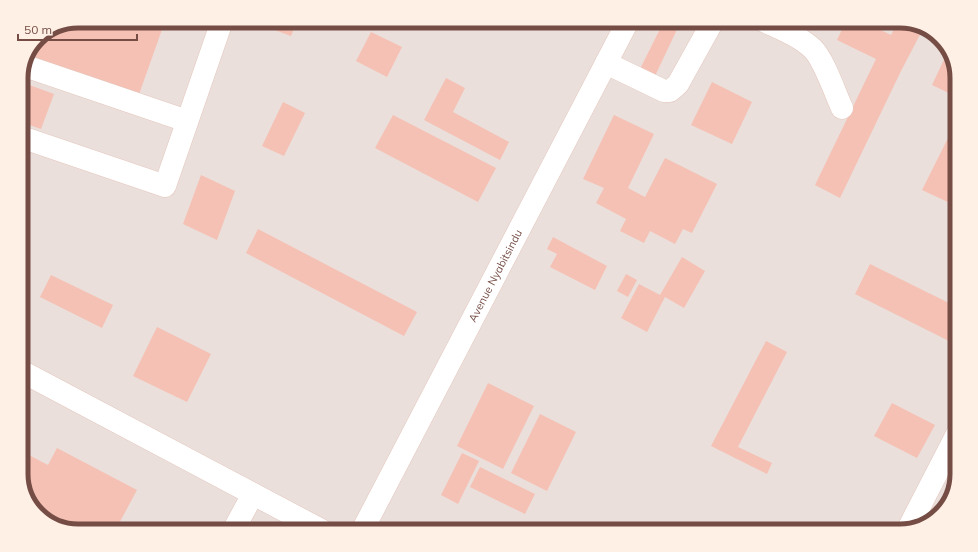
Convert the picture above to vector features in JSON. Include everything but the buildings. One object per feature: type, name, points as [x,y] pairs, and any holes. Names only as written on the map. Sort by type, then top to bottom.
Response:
[{"type":"street","points":[[28,139],[164,186],[220,28]]},
{"type":"street","name":"Avenue Nyabitsindu","points":[[373,524],[624,28]]},
{"type":"street","points":[[606,63],[664,91],[670,91],[678,84],[709,28]]},
{"type":"street","points":[[779,28],[792,34],[814,50],[825,68],[842,108]]},
{"type":"street","points":[[29,68],[187,121]]},
{"type":"street","points":[[28,374],[310,524]]},
{"type":"street","points":[[911,523],[950,448]]},
{"type":"street","points":[[237,524],[253,494]]},
{"type":"shaded area","points":[[907,28],[931,38],[940,47],[947,62],[950,74],[950,481],[940,505],[931,514],[907,524],[71,524],[47,514],[38,505],[32,493],[28,478],[28,74],[33,56],[38,47],[53,35],[68,29]]}]
